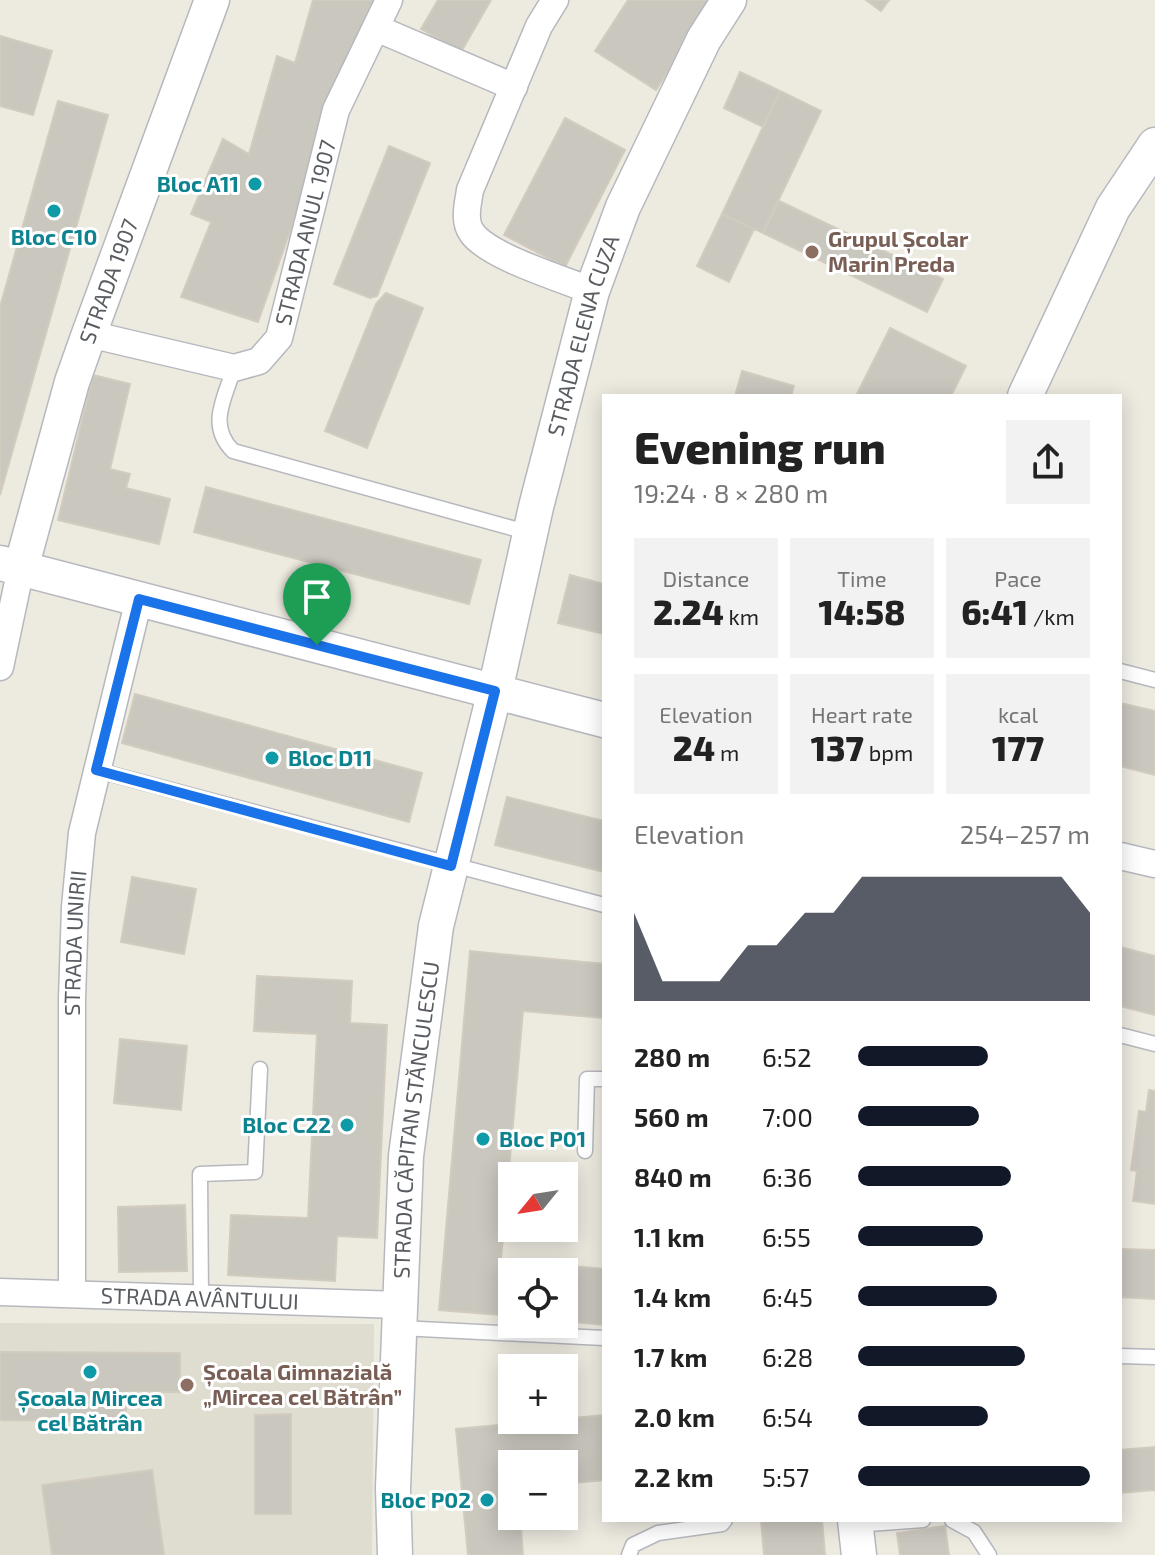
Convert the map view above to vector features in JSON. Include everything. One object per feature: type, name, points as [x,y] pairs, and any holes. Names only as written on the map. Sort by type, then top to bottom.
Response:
[{"type":"street","name":"STRADA 1907","points":[[10,565],[89,334],[212,0]]},
{"type":"street","name":"STRADA ANUL 1907","points":[[234,368],[259,361],[279,338],[336,110],[389,0]]},
{"type":"street","points":[[555,0],[539,26],[470,190],[467,215],[470,231],[487,248],[592,291]]},
{"type":"street","name":"STRADA ELENA CUZA","points":[[495,691],[530,533],[592,291],[623,207],[704,39],[729,0]]},
{"type":"street","points":[[376,28],[514,87]]},
{"type":"street","points":[[1026,394],[1113,208],[1155,145]]},
{"type":"street","points":[[89,334],[234,368]]},
{"type":"street","points":[[0,667],[10,565],[602,719]]},
{"type":"street","name":"STRADA UNIRII","points":[[72,1293],[75,907],[82,833],[139,599]]},
{"type":"street","name":"STRADA CĂPITAN STĂNCULESCU","points":[[395,1555],[393,1488],[406,1156],[436,926],[495,691]]},
{"type":"street","points":[[1122,856],[1155,864]]},
{"type":"street","name":"STRADA AVÂNTULUI","points":[[0,1292],[201,1298],[400,1317]]},
{"type":"lane","points":[[234,368],[218,423],[222,439],[233,451],[530,533]]},
{"type":"lane","points":[[1122,672],[1155,680]]},
{"type":"lane","points":[[96,770],[602,904]]},
{"type":"lane","points":[[1122,1036],[1155,1044]]},
{"type":"lane","points":[[201,1298],[200,1174],[255,1172],[260,1069]]},
{"type":"lane","points":[[585,1151],[587,1079],[602,1079]]},
{"type":"lane","points":[[400,1317],[602,1338]]},
{"type":"lane","points":[[1122,1356],[1155,1357]]},
{"type":"lane","points":[[629,1555],[633,1545],[658,1533],[724,1522]]},
{"type":"lane","points":[[856,1533],[913,1522]]},
{"type":"lane","points":[[956,1522],[974,1532],[989,1555]]},
{"type":"shaded area","name":"Școala Gimnazială „Mircea cel Bătrân”","points":[[0,1323],[374,1324],[372,1555],[0,1555]]},
{"type":"building","name":"Bloc A11","points":[[313,0],[378,0],[347,70],[258,322],[181,297],[211,222],[191,214],[223,139],[249,154],[277,56],[295,63]]},
{"type":"building","points":[[438,0],[491,0],[461,52],[421,29]]},
{"type":"building","points":[[628,0],[713,0],[656,90],[595,51]]},
{"type":"building","points":[[866,0],[889,0],[881,11]]},
{"type":"building","points":[[0,36],[52,51],[33,115],[0,106]]},
{"type":"building","points":[[740,72],[780,91],[763,127],[724,108]]},
{"type":"building","points":[[780,91],[821,111],[763,233],[722,214]]},
{"type":"building","name":"Bloc C10","points":[[58,101],[108,115],[0,495],[0,307]]},
{"type":"building","points":[[565,118],[625,150],[565,267],[504,235]]},
{"type":"building","points":[[389,146],[430,163],[377,296],[370,298],[334,284]]},
{"type":"building","points":[[779,201],[943,279],[927,312],[763,233]]},
{"type":"building","points":[[722,214],[754,229],[729,282],[697,266]]},
{"type":"building","points":[[386,293],[423,308],[367,448],[325,431],[376,304]]},
{"type":"building","points":[[890,328],[966,366],[952,394],[857,394]]},
{"type":"building","points":[[742,371],[794,386],[792,394],[736,394]]},
{"type":"building","points":[[93,375],[130,384],[110,469],[130,474],[126,488],[170,499],[159,544],[58,520]]},
{"type":"building","points":[[206,487],[481,560],[469,604],[194,532]]},
{"type":"building","points":[[570,575],[602,583],[602,634],[558,623]]},
{"type":"building","name":"Bloc D11","points":[[135,694],[422,773],[409,822],[122,743]]},
{"type":"building","points":[[1122,703],[1155,711],[1155,775],[1122,767]]},
{"type":"building","points":[[507,797],[602,821],[602,872],[495,845]]},
{"type":"building","points":[[132,877],[196,889],[184,954],[121,942]]},
{"type":"building","points":[[1122,948],[1155,956],[1155,1015],[1122,1007]]},
{"type":"building","name":"Bloc P01","points":[[470,951],[602,964],[602,1018],[523,1011],[510,1162],[498,1162],[498,1242],[503,1242],[501,1258],[498,1258],[498,1315],[439,1310]]},
{"type":"building","name":"Bloc C22","points":[[257,976],[352,981],[350,1023],[387,1025],[377,1238],[337,1236],[335,1281],[228,1275],[231,1215],[308,1218],[317,1034],[254,1031]]},
{"type":"building","points":[[120,1039],[187,1046],[181,1110],[114,1103]]},
{"type":"building","points":[[1149,1090],[1155,1091],[1155,1204],[1133,1201],[1137,1171],[1131,1170],[1139,1111],[1146,1112]]},
{"type":"building","points":[[185,1205],[187,1271],[119,1272],[118,1207]]},
{"type":"building","points":[[1122,1249],[1155,1250],[1155,1299],[1122,1297]]},
{"type":"building","name":"Bloc P01","points":[[578,1267],[602,1269],[602,1325],[578,1322]]},
{"type":"building","name":"Școala Mircea cel Bătrân","points":[[0,1352],[180,1353],[180,1392],[126,1392],[126,1430],[96,1430],[96,1421],[0,1420]]},
{"type":"building","points":[[291,1414],[291,1514],[255,1514],[255,1415]]},
{"type":"building","name":"Bloc P02","points":[[602,1415],[602,1480],[578,1483],[578,1450],[498,1450],[498,1530],[521,1530],[523,1555],[468,1555],[456,1429],[498,1425],[498,1434],[578,1434],[578,1417]]},
{"type":"building","points":[[1155,1447],[1155,1490],[1122,1493],[1122,1450]]},
{"type":"building","points":[[152,1470],[164,1555],[52,1555],[42,1485]]},
{"type":"building","points":[[761,1522],[822,1522],[825,1555],[764,1555]]},
{"type":"building","points":[[945,1526],[949,1555],[900,1555],[897,1533]]},
{"type":"place","name":"Bloc A11","points":[[255,184]]},
{"type":"place","name":"Bloc C10","points":[[54,211]]},
{"type":"place","name":"Grupul Școlar Marin Preda","points":[[812,252]]},
{"type":"place","name":"Bloc D11","points":[[272,758]]},
{"type":"place","name":"Bloc C22","points":[[347,1125]]},
{"type":"place","name":"Bloc P01","points":[[483,1139]]},
{"type":"place","name":"Școala Mircea cel Bătrân","points":[[90,1372]]},
{"type":"place","name":"Școala Gimnazială „Mircea cel Bătrân”","points":[[187,1385]]},
{"type":"place","name":"Bloc P02","points":[[487,1500]]},
{"type":"route","points":[[139,599],[317,645],[495,691],[451,866],[96,770],[139,599]]}]
